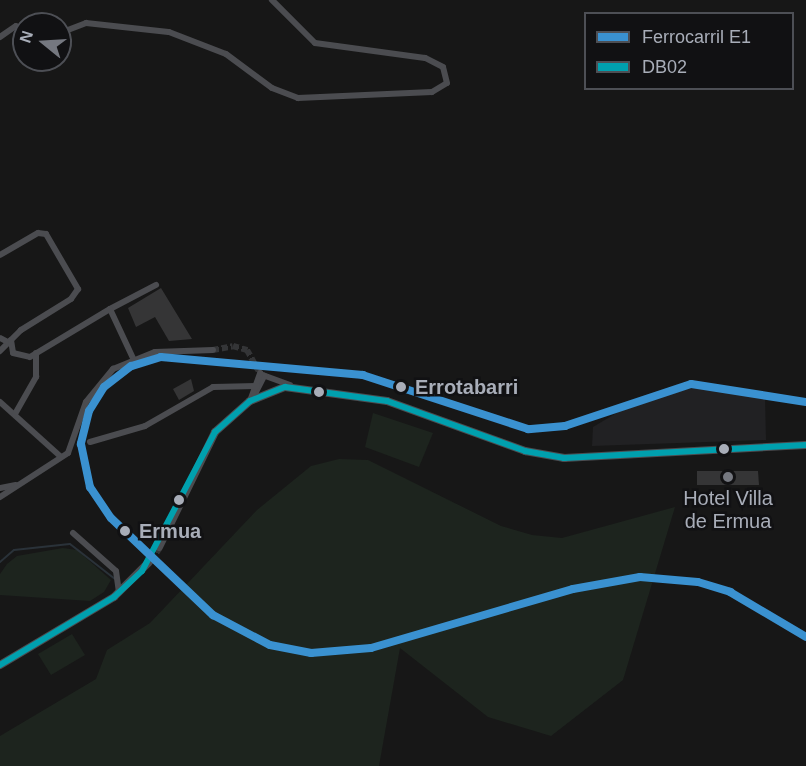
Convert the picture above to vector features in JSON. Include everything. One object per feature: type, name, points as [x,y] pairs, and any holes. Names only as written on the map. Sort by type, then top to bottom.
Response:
[{"type":"street","points":[[72,28],[86,22],[169,32],[226,54],[272,88],[298,98],[432,92],[447,83],[443,67],[425,58],[315,42],[272,0]]},
{"type":"street","points":[[0,37],[7,29],[12,29]]},
{"type":"street","points":[[0,255],[33,236],[46,234],[78,289],[71,299],[10,341],[0,351]]},
{"type":"street","points":[[0,338],[10,341],[18,357],[36,353],[156,285]]},
{"type":"street","points":[[110,309],[133,358]]},
{"type":"street","points":[[0,497],[61,458],[73,442],[93,391],[133,358],[213,350]]},
{"type":"street","points":[[15,414],[36,377],[36,353]]},
{"type":"street","points":[[250,401],[261,374]]},
{"type":"street","points":[[261,374],[301,387],[387,401],[525,451],[564,458],[806,445]]},
{"type":"street","points":[[159,547],[206,445],[259,393],[261,374]]},
{"type":"street","points":[[90,442],[145,426],[213,387],[257,386]]},
{"type":"street","points":[[250,401],[301,387]]},
{"type":"street","points":[[0,402],[61,458]]},
{"type":"street","points":[[1,488],[16,485]]},
{"type":"street","points":[[73,533],[116,571],[119,593]]},
{"type":"street","points":[[0,665],[119,593],[149,562]]},
{"type":"shaded area","points":[[697,387],[765,397],[766,440],[592,446],[593,427],[635,402]]},
{"type":"shaded area","points":[[373,413],[433,433],[419,467],[365,447]]},
{"type":"shaded area","points":[[339,459],[368,460],[501,526],[532,535],[562,538],[675,507],[623,680],[551,736],[488,717],[400,648],[379,766],[0,766],[0,736],[96,679],[107,650],[150,623],[257,510],[311,466]]},
{"type":"shaded area","points":[[63,548],[77,550],[111,580],[104,592],[90,601],[0,595],[0,574],[17,556]]},
{"type":"shaded area","points":[[72,634],[85,655],[51,675],[38,654]]},
{"type":"building","points":[[161,288],[192,339],[169,341],[155,317],[136,327],[128,308]]},
{"type":"building","points":[[191,379],[194,391],[179,400],[173,389]]},
{"type":"building","name":"Hotel Villa de Ermua","points":[[697,471],[758,471],[759,485],[697,485]]},
{"type":"waterway","points":[[0,562],[14,550],[70,544],[115,579]]},
{"type":"tunnel","points":[[213,350],[233,346],[247,350],[259,372]]},
{"type":"tunnel","points":[[149,562],[159,547]]},
{"type":"rail line","name":"E1","points":[[806,402],[691,384],[565,426],[528,429],[363,375],[161,357],[131,366],[104,387],[89,411],[81,444],[90,487],[111,518],[213,615],[270,645],[311,653],[371,648],[573,589],[640,577],[698,582],[730,592],[806,637]]},
{"type":"transit line","name":"DB02","points":[[0,665],[114,597],[142,571],[215,432],[250,401],[285,387],[387,401],[525,451],[564,458],[806,445]]},
{"type":"place","name":"Errotabarri","points":[[401,387]]},
{"type":"place","name":"Hotel Villa de Ermua","points":[[728,477]]},
{"type":"place","name":"Ermua","points":[[125,531]]}]
